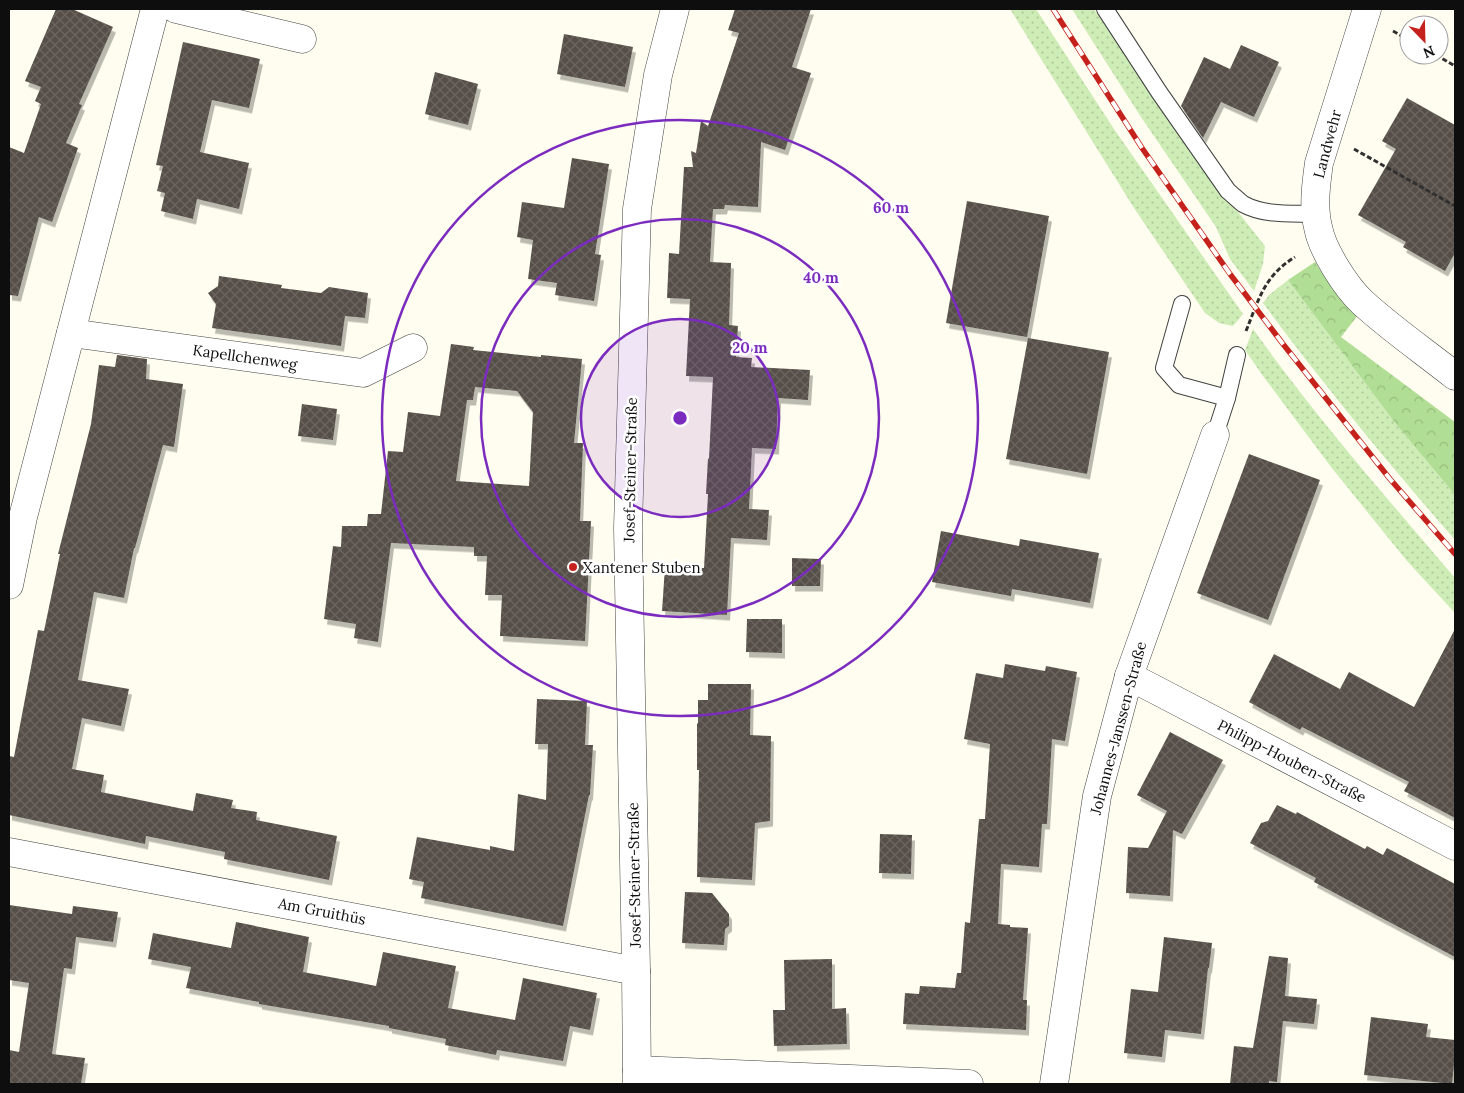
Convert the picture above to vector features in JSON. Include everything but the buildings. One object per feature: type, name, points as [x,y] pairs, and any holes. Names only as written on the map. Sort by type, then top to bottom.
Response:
[{"type":"street","points":[[9,585],[23,518],[155,9]]},
{"type":"street","points":[[176,9],[302,39]]},
{"type":"street","name":"Josef-Steiner-Straße","points":[[637,1077],[628,528],[637,209],[658,74],[675,9]]},
{"type":"street","name":"Landwehr","points":[[1367,9],[1319,163],[1316,184],[1317,226],[1322,244],[1333,263],[1361,301],[1455,376]]},
{"type":"street","name":"Kapellchenweg","points":[[71,333],[363,373],[414,348]]},
{"type":"street","name":"Johannes-Janssen-Straße","points":[[1054,1084],[1096,796],[1129,676],[1215,435]]},
{"type":"street","name":"Philipp-Houben-Straße","points":[[1129,676],[1455,846]]},
{"type":"street","name":"Am Gruithüs","points":[[9,852],[636,971]]},
{"type":"street","points":[[637,1077],[969,1084]]},
{"type":"lane","points":[[1105,9],[1228,191],[1242,203],[1257,210],[1276,213],[1316,214]]},
{"type":"lane","points":[[1182,304],[1164,368],[1179,385],[1227,398]]},
{"type":"lane","name":"Johannes-Janssen-Straße","points":[[1215,435],[1227,398],[1237,355]]},
{"type":"path","points":[[1328,134],[1455,206]]},
{"type":"path","points":[[1237,355],[1263,288],[1277,269],[1301,253],[1322,244]]},
{"type":"green space","points":[[1010,9],[1036,9],[1114,129],[1243,314],[1233,326],[1219,323],[1205,313],[1134,208]]},
{"type":"green space","points":[[1072,9],[1094,9],[1204,169],[1265,246],[1263,264],[1254,291],[1230,259],[1216,227],[1141,117]]},
{"type":"green space","points":[[1315,262],[1340,297],[1358,315],[1341,337],[1455,422],[1455,495],[1395,423],[1288,280]]},
{"type":"green space","points":[[1288,280],[1395,423],[1455,495],[1455,540],[1356,423],[1263,303],[1269,295]]},
{"type":"green space","points":[[1253,329],[1326,425],[1455,578],[1455,613],[1407,561],[1331,467],[1263,376],[1245,350]]},
{"type":"railway","points":[[1053,9],[1142,148],[1230,274],[1390,479],[1455,554]]},
{"type":"place","name":"Xantener Stuben","points":[[573,567]]}]
